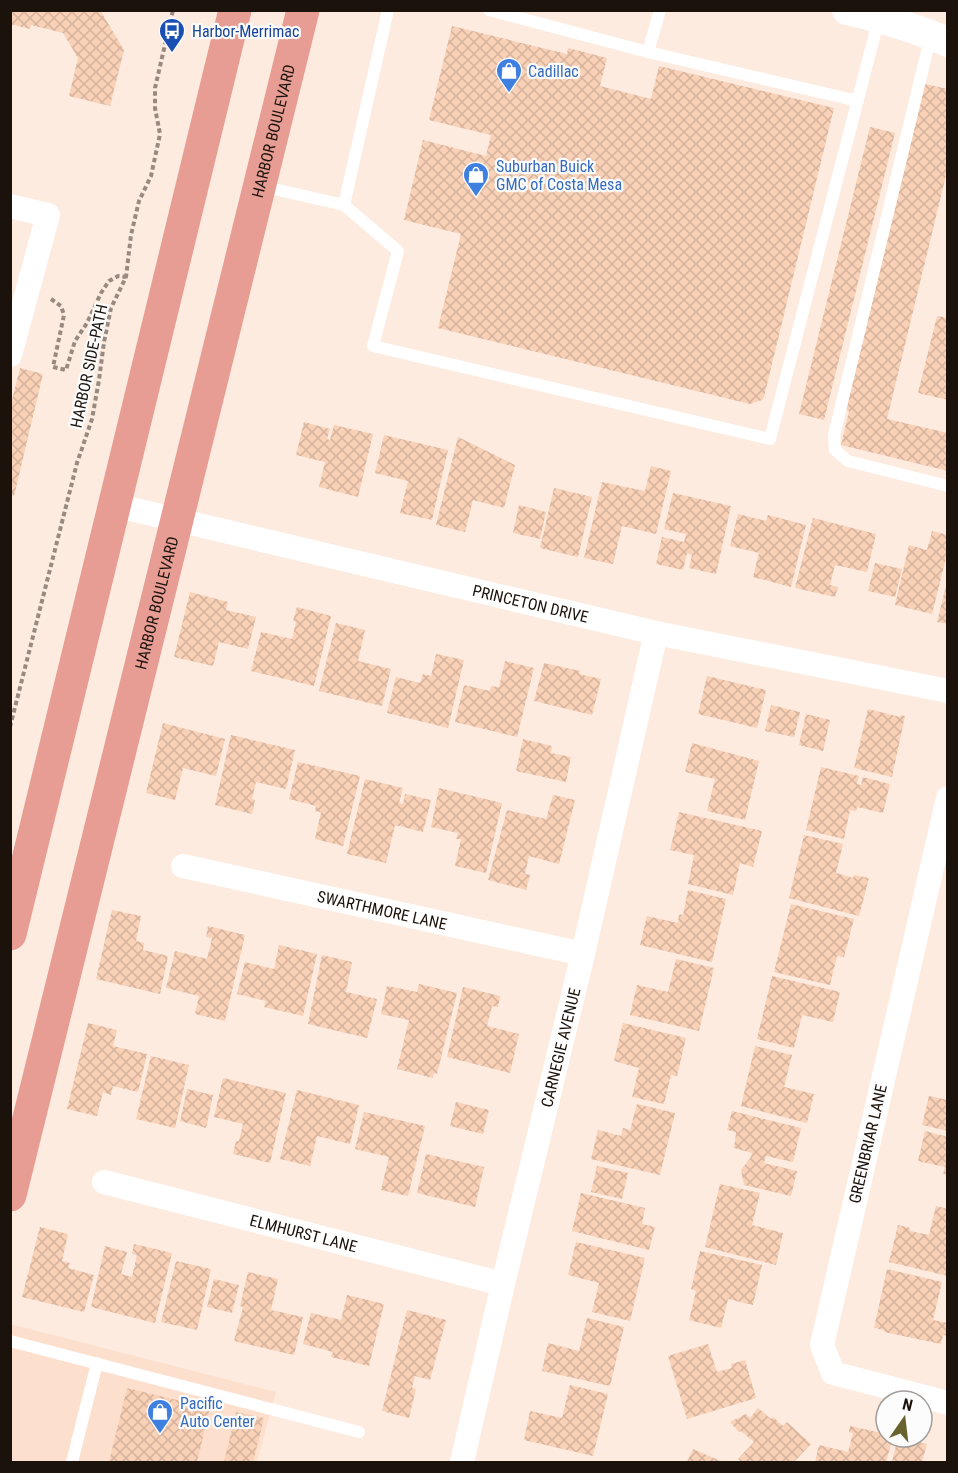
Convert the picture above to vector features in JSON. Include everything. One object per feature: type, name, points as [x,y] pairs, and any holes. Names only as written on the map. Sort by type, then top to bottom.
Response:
[{"type":"main road","points":[[10,934],[235,10]]},
{"type":"main road","name":"HARBOR BOULEVARD","points":[[10,1195],[303,10]]},
{"type":"street","points":[[847,10],[939,38]]},
{"type":"street","points":[[10,206],[48,215],[27,294],[15,320],[10,355]]},
{"type":"street","name":"PRINCETON DRIVE","points":[[114,505],[656,633],[948,691]]},
{"type":"street","name":"CARNEGIE AVENUE","points":[[462,1462],[583,954],[656,633]]},
{"type":"street","name":"GREENBRIAR LANE","points":[[948,798],[822,1345],[833,1373],[948,1403]]},
{"type":"street","name":"SWARTHMORE LANE","points":[[183,866],[583,954]]},
{"type":"street","name":"ELMHURST LANE","points":[[104,1182],[503,1284]]},
{"type":"lane","points":[[344,205],[388,10]]},
{"type":"lane","points":[[489,10],[648,52],[858,101]]},
{"type":"lane","points":[[648,52],[660,10]]},
{"type":"lane","points":[[260,185],[344,205],[398,251],[373,346],[770,440],[879,18]]},
{"type":"lane","points":[[939,38],[834,435],[835,450],[848,461],[948,486]]},
{"type":"lane","points":[[10,1341],[359,1432]]},
{"type":"lane","points":[[72,1462],[97,1363]]},
{"type":"path","name":"HARBOR SIDE-PATH","points":[[10,727],[77,463],[92,419],[111,308],[126,277],[131,235],[139,201],[151,176],[160,134],[155,108],[155,88],[174,10]]},
{"type":"path","points":[[27,294],[51,299],[61,306],[64,315],[53,367],[66,370],[75,341],[109,280],[118,276],[126,277]]},
{"type":"shaded area","points":[[10,1324],[276,1392],[257,1462],[11,1462]]},
{"type":"building","points":[[10,10],[100,10],[124,50],[110,106],[69,96],[78,58],[63,33],[31,25],[30,29],[10,24]]},
{"type":"building","points":[[452,26],[567,54],[568,48],[607,58],[600,86],[651,99],[659,66],[834,108],[762,400],[750,404],[438,328],[461,234],[404,220],[423,140],[486,156],[491,135],[429,120]]},
{"type":"building","points":[[925,84],[948,89],[948,167],[887,419],[948,433],[948,471],[841,445],[849,411],[846,410]]},
{"type":"building","points":[[870,127],[895,133],[824,420],[799,414]]},
{"type":"building","points":[[937,316],[948,318],[948,400],[918,393]]},
{"type":"building","points":[[20,368],[43,374],[14,496],[10,495],[10,408]]},
{"type":"building","points":[[304,422],[330,429],[327,439],[330,440],[334,425],[373,434],[358,497],[319,487],[325,462],[296,455]]},
{"type":"building","points":[[384,435],[448,450],[432,520],[400,513],[408,481],[375,473]]},
{"type":"building","points":[[458,437],[515,465],[504,508],[473,500],[465,532],[436,525]]},
{"type":"building","points":[[651,466],[671,471],[656,534],[622,526],[613,564],[584,558],[602,482],[645,491]]},
{"type":"building","points":[[554,488],[592,497],[578,557],[540,548]]},
{"type":"building","points":[[673,493],[731,506],[716,574],[689,568],[692,555],[687,553],[683,570],[656,564],[662,537],[684,542],[686,534],[664,529]]},
{"type":"building","points":[[519,505],[546,512],[540,539],[513,533]]},
{"type":"building","points":[[738,514],[766,521],[768,515],[806,525],[791,587],[753,577],[759,553],[730,546]]},
{"type":"building","points":[[813,518],[876,534],[867,572],[835,565],[830,585],[838,587],[835,597],[795,588]]},
{"type":"building","points":[[932,531],[948,535],[948,550],[932,614],[895,605],[909,545],[927,550]]},
{"type":"building","points":[[875,563],[902,569],[895,597],[868,591]]},
{"type":"building","points":[[948,583],[948,624],[937,622]]},
{"type":"building","points":[[190,592],[228,602],[226,610],[256,617],[248,649],[219,642],[213,666],[174,657]]},
{"type":"building","points":[[297,607],[331,616],[314,686],[251,671],[261,632],[292,639]]},
{"type":"building","points":[[336,623],[365,630],[358,661],[391,669],[382,706],[319,691]]},
{"type":"building","points":[[436,654],[464,660],[448,728],[387,713],[396,677],[420,683],[423,674],[431,676]]},
{"type":"building","points":[[505,661],[534,668],[517,737],[455,722],[464,685],[490,691],[491,686],[499,687]]},
{"type":"building","points":[[544,663],[580,671],[579,674],[601,679],[592,715],[534,701]]},
{"type":"building","points":[[707,676],[766,690],[757,728],[698,714]]},
{"type":"building","points":[[771,705],[800,712],[794,737],[765,731]]},
{"type":"building","points":[[868,709],[900,717],[905,716],[892,777],[854,768]]},
{"type":"building","points":[[806,714],[830,720],[823,751],[799,745]]},
{"type":"building","points":[[163,723],[225,739],[216,776],[183,768],[175,800],[146,793]]},
{"type":"building","points":[[231,735],[295,750],[286,789],[256,782],[252,799],[255,800],[252,814],[215,805]]},
{"type":"building","points":[[523,739],[552,746],[551,753],[571,757],[566,782],[516,771]]},
{"type":"building","points":[[692,743],[759,761],[745,820],[707,811],[715,779],[685,772]]},
{"type":"building","points":[[298,762],[360,776],[343,846],[315,839],[321,812],[315,811],[316,806],[289,799]]},
{"type":"building","points":[[821,767],[859,776],[857,784],[861,785],[863,777],[890,784],[883,813],[857,807],[856,811],[850,810],[844,839],[806,830]]},
{"type":"building","points":[[365,779],[403,788],[399,803],[403,804],[405,794],[431,800],[423,832],[395,825],[386,863],[347,854]]},
{"type":"building","points":[[439,788],[502,803],[486,873],[455,866],[461,839],[456,839],[458,833],[431,827]]},
{"type":"building","points":[[553,795],[575,800],[559,864],[529,856],[525,874],[530,875],[526,890],[488,880],[507,810],[546,819]]},
{"type":"building","points":[[679,812],[762,831],[753,867],[740,863],[733,895],[688,884],[694,855],[670,850]]},
{"type":"building","points":[[804,835],[843,844],[836,873],[853,878],[854,875],[869,878],[859,916],[789,898]]},
{"type":"building","points":[[688,890],[726,899],[712,962],[640,945],[647,916],[678,923],[679,914],[683,915]]},
{"type":"building","points":[[791,904],[854,919],[844,957],[837,956],[830,985],[774,972]]},
{"type":"building","points":[[112,910],[141,916],[136,941],[144,943],[143,950],[168,956],[160,994],[96,979]]},
{"type":"building","points":[[208,926],[245,935],[225,1021],[195,1014],[199,996],[166,988],[175,951],[207,959],[212,938],[206,937]]},
{"type":"building","points":[[279,945],[317,954],[303,1016],[264,1007],[266,1001],[237,994],[245,962],[274,969]]},
{"type":"building","points":[[322,955],[352,962],[346,992],[377,999],[367,1038],[308,1024]]},
{"type":"building","points":[[676,959],[714,968],[699,1031],[630,1015],[637,985],[668,992]]},
{"type":"building","points":[[772,976],[840,992],[833,1022],[802,1015],[794,1048],[757,1039]]},
{"type":"building","points":[[419,984],[457,993],[437,1074],[434,1073],[433,1078],[397,1069],[409,1020],[381,1014],[387,986],[417,992]]},
{"type":"building","points":[[463,987],[500,996],[498,1007],[492,1006],[487,1026],[519,1034],[510,1073],[447,1057]]},
{"type":"building","points":[[88,1023],[117,1030],[113,1046],[147,1054],[138,1092],[113,1086],[111,1095],[103,1092],[97,1116],[67,1109]]},
{"type":"building","points":[[623,1023],[686,1038],[677,1076],[671,1075],[664,1104],[632,1097],[639,1068],[614,1061]]},
{"type":"building","points":[[755,1046],[792,1055],[784,1087],[814,1094],[807,1123],[741,1106]]},
{"type":"building","points":[[151,1056],[189,1065],[175,1128],[136,1119]]},
{"type":"building","points":[[223,1078],[286,1093],[270,1163],[233,1154],[243,1124],[214,1117]]},
{"type":"building","points":[[187,1089],[213,1095],[206,1128],[180,1121]]},
{"type":"building","points":[[297,1090],[359,1105],[350,1144],[317,1136],[310,1166],[280,1159]]},
{"type":"building","points":[[929,1096],[948,1100],[948,1131],[922,1125]]},
{"type":"building","points":[[456,1102],[489,1110],[483,1134],[450,1126]]},
{"type":"building","points":[[637,1104],[675,1113],[660,1175],[591,1159],[598,1130],[621,1136],[623,1128],[630,1130]]},
{"type":"building","points":[[732,1111],[801,1128],[793,1162],[766,1156],[764,1163],[797,1171],[791,1196],[744,1185],[741,1170],[752,1153],[734,1148],[736,1132],[727,1130]]},
{"type":"building","points":[[364,1112],[425,1126],[408,1196],[381,1190],[389,1157],[355,1149]]},
{"type":"building","points":[[925,1131],[948,1137],[948,1175],[943,1174],[945,1167],[918,1161]]},
{"type":"building","points":[[426,1154],[484,1167],[475,1207],[417,1193]]},
{"type":"building","points":[[597,1166],[628,1173],[622,1199],[591,1192]]},
{"type":"building","points":[[720,1184],[760,1193],[752,1225],[783,1233],[776,1265],[705,1247]]},
{"type":"building","points":[[581,1193],[645,1208],[642,1224],[655,1227],[649,1250],[572,1231]]},
{"type":"building","points":[[936,1206],[948,1209],[948,1276],[889,1262],[898,1225],[910,1228],[910,1231],[929,1235]]},
{"type":"building","points":[[40,1227],[68,1234],[62,1261],[70,1263],[68,1268],[94,1275],[84,1312],[22,1297]]},
{"type":"building","points":[[576,1242],[645,1258],[630,1321],[592,1312],[599,1283],[568,1275]]},
{"type":"building","points":[[134,1244],[172,1253],[155,1323],[91,1307],[105,1246],[127,1252],[121,1274],[132,1277],[137,1255],[132,1254]]},
{"type":"building","points":[[700,1251],[762,1265],[753,1305],[728,1299],[721,1328],[689,1320],[696,1291],[691,1289]]},
{"type":"building","points":[[176,1261],[211,1269],[197,1330],[161,1322]]},
{"type":"building","points":[[887,1269],[942,1282],[933,1320],[948,1323],[948,1336],[943,1335],[941,1344],[874,1328]]},
{"type":"building","points":[[248,1272],[278,1279],[271,1310],[303,1317],[294,1355],[234,1341],[243,1307],[240,1306]]},
{"type":"building","points":[[214,1279],[239,1285],[232,1313],[207,1307]]},
{"type":"building","points":[[347,1295],[384,1304],[369,1366],[331,1357],[333,1352],[303,1344],[311,1313],[341,1320]]},
{"type":"building","points":[[407,1310],[446,1320],[430,1380],[415,1376],[412,1388],[416,1389],[409,1418],[382,1411]]},
{"type":"building","points":[[587,1318],[624,1327],[610,1386],[542,1371],[548,1343],[579,1351]]},
{"type":"building","points":[[708,1344],[717,1372],[732,1368],[731,1364],[745,1360],[756,1398],[687,1419],[668,1356]]},
{"type":"building","points":[[570,1385],[608,1394],[593,1456],[524,1440],[530,1411],[562,1418]]},
{"type":"building","name":"Pacific Auto Center","points":[[127,1388],[210,1408],[197,1462],[109,1462]]},
{"type":"building","points":[[758,1408],[783,1426],[787,1422],[811,1444],[794,1462],[742,1462],[738,1459],[754,1442],[741,1431],[739,1432],[730,1422],[746,1414],[750,1418]]},
{"type":"building","points":[[236,1412],[264,1418],[253,1462],[224,1462]]},
{"type":"building","points":[[850,1426],[874,1431],[874,1449],[890,1449],[886,1462],[815,1462],[819,1445],[848,1452],[853,1433],[849,1432]]},
{"type":"building","points":[[693,1449],[723,1462],[687,1462]]},
{"type":"building","points":[[895,1449],[926,1449],[922,1462],[892,1462]]},
{"type":"place","name":"Harbor-Merrimac","points":[[172,54]]},
{"type":"place","name":"Cadillac","points":[[509,94]]},
{"type":"place","name":"Suburban Buick GMC of Costa Mesa","points":[[476,198]]},
{"type":"place","name":"Pacific Auto Center","points":[[160,1435]]}]
